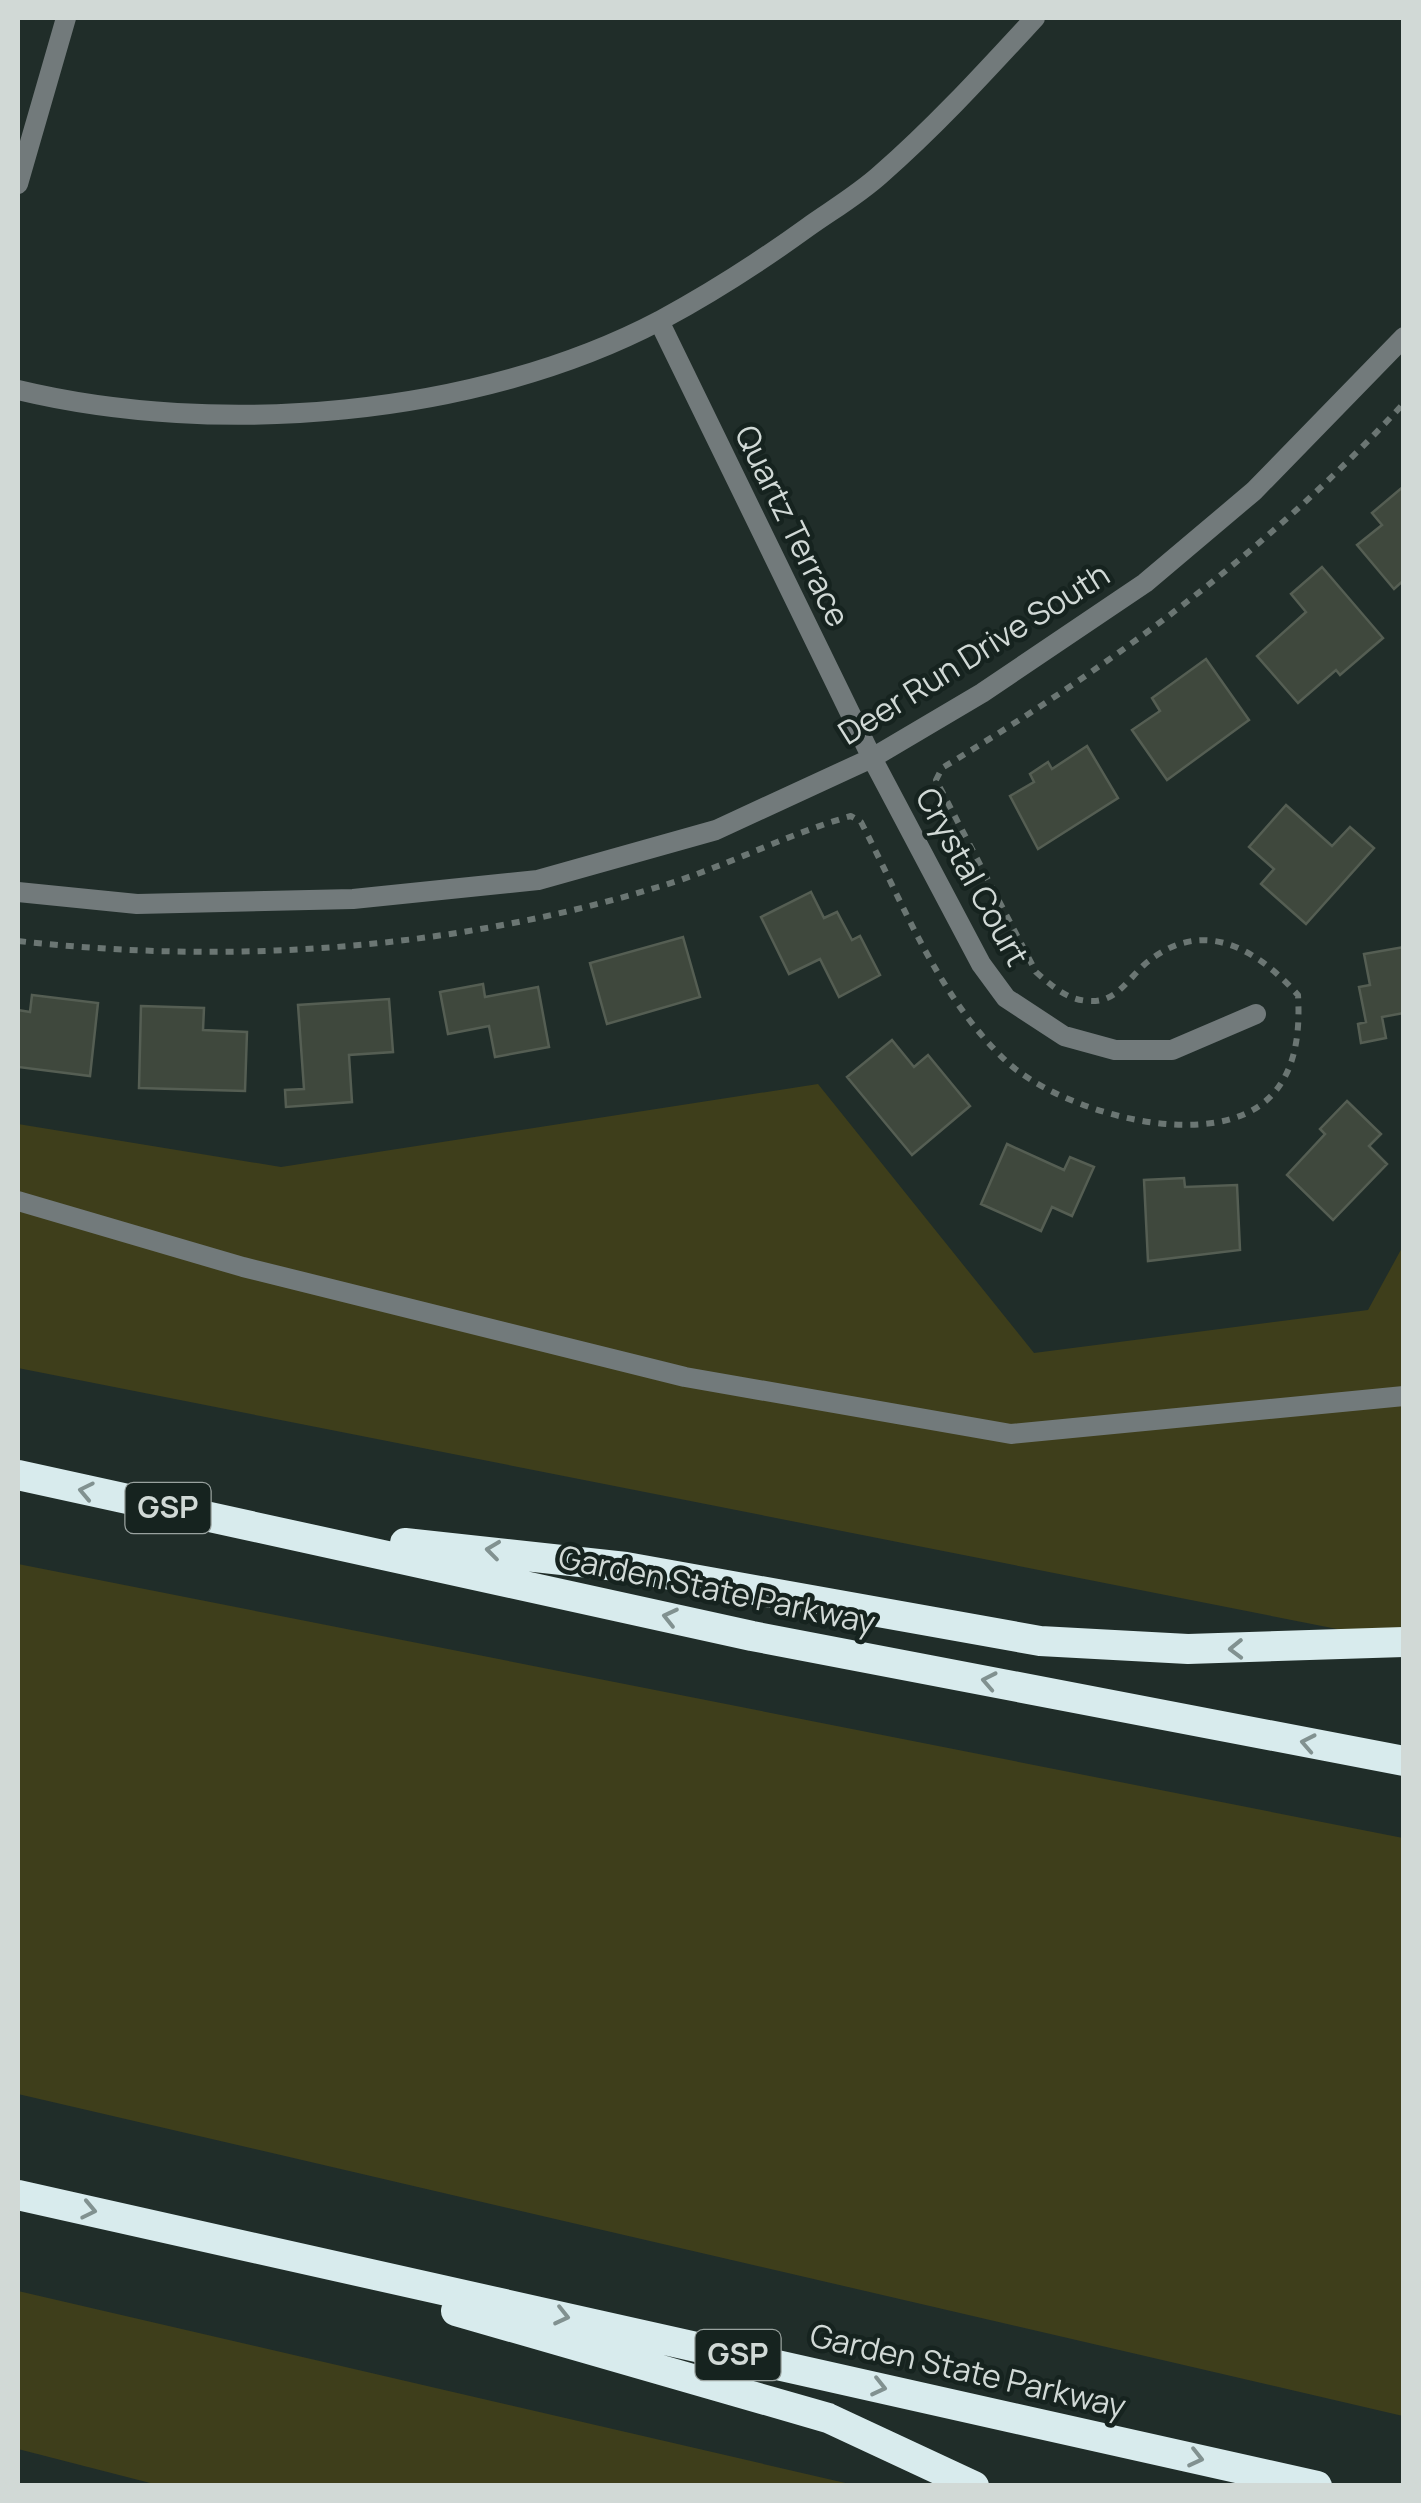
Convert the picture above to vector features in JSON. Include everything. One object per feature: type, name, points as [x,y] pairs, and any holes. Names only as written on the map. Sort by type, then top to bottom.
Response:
[{"type":"highway","name":"Garden State Parkway","points":[[18,1475],[752,1636],[1404,1762]]},
{"type":"highway","points":[[319,1539],[464,1546],[626,1567],[1040,1641],[1188,1649],[1404,1642]]},
{"type":"highway","name":"Garden State Parkway","points":[[18,2195],[1317,2486]]},
{"type":"highway","points":[[160,2225],[828,2418],[974,2486]]},
{"type":"street","points":[[18,184],[66,18]]},
{"type":"street","points":[[18,390],[115,407],[191,412],[348,409],[438,394],[545,367],[659,321],[770,255],[879,176],[958,102],[1035,18]]},
{"type":"street","name":"Quartz Terrace","points":[[659,321],[872,758]]},
{"type":"street","name":"Deer Run Drive South","points":[[18,892],[137,904],[352,899],[538,880],[716,830],[872,758],[982,693],[1145,583],[1254,491],[1404,337]]},
{"type":"street","name":"Crystal Court","points":[[872,758],[980,964],[1006,998],[1064,1036],[1115,1050],[1172,1050],[1256,1014]]},
{"type":"street","points":[[18,1201],[243,1267],[685,1376],[1011,1434],[1404,1396]]},
{"type":"shaded area","points":[[818,1084],[1034,1353],[1368,1310],[1403,1246],[1403,1642],[18,1368],[18,1124],[281,1167]]},
{"type":"shaded area","points":[[18,1564],[1403,1838],[1403,2416],[18,2094]]},
{"type":"shaded area","points":[[18,2291],[854,2485],[158,2485],[18,2449]]},
{"type":"building","points":[[1404,486],[1404,580],[1394,589],[1357,545],[1382,525],[1372,513]]},
{"type":"building","points":[[1322,567],[1383,638],[1340,675],[1336,670],[1298,703],[1257,656],[1306,612],[1291,594]]},
{"type":"building","points":[[1206,659],[1249,720],[1167,780],[1132,730],[1160,711],[1152,698]]},
{"type":"building","points":[[1087,746],[1118,798],[1038,849],[1010,796],[1034,782],[1030,774],[1048,762],[1052,769]]},
{"type":"building","points":[[1286,805],[1332,846],[1350,827],[1374,848],[1306,924],[1261,884],[1274,869],[1249,847]]},
{"type":"building","points":[[811,892],[824,918],[837,912],[852,940],[860,936],[880,975],[839,997],[820,959],[789,974],[761,917]]},
{"type":"building","points":[[683,937],[700,997],[607,1024],[590,963]]},
{"type":"building","points":[[1404,947],[1404,1013],[1382,1017],[1386,1038],[1361,1043],[1358,1024],[1366,1022],[1359,987],[1370,985],[1364,954]]},
{"type":"building","points":[[483,984],[485,997],[538,987],[549,1047],[495,1057],[489,1026],[448,1034],[440,992]]},
{"type":"building","points":[[32,995],[98,1003],[90,1076],[18,1067],[18,1010],[30,1012]]},
{"type":"building","points":[[389,999],[393,1052],[349,1055],[352,1102],[286,1107],[285,1090],[304,1089],[298,1005]]},
{"type":"building","points":[[141,1006],[204,1008],[203,1030],[247,1032],[245,1091],[139,1088]]},
{"type":"building","points":[[892,1040],[914,1067],[928,1055],[970,1106],[912,1155],[847,1077]]},
{"type":"building","points":[[1347,1101],[1381,1134],[1369,1146],[1387,1164],[1333,1220],[1287,1175],[1325,1134],[1320,1129]]},
{"type":"building","points":[[1007,1144],[1064,1170],[1070,1157],[1094,1167],[1072,1216],[1052,1207],[1041,1231],[981,1204]]},
{"type":"building","points":[[1184,1178],[1185,1187],[1237,1185],[1240,1250],[1148,1261],[1144,1180]]}]
